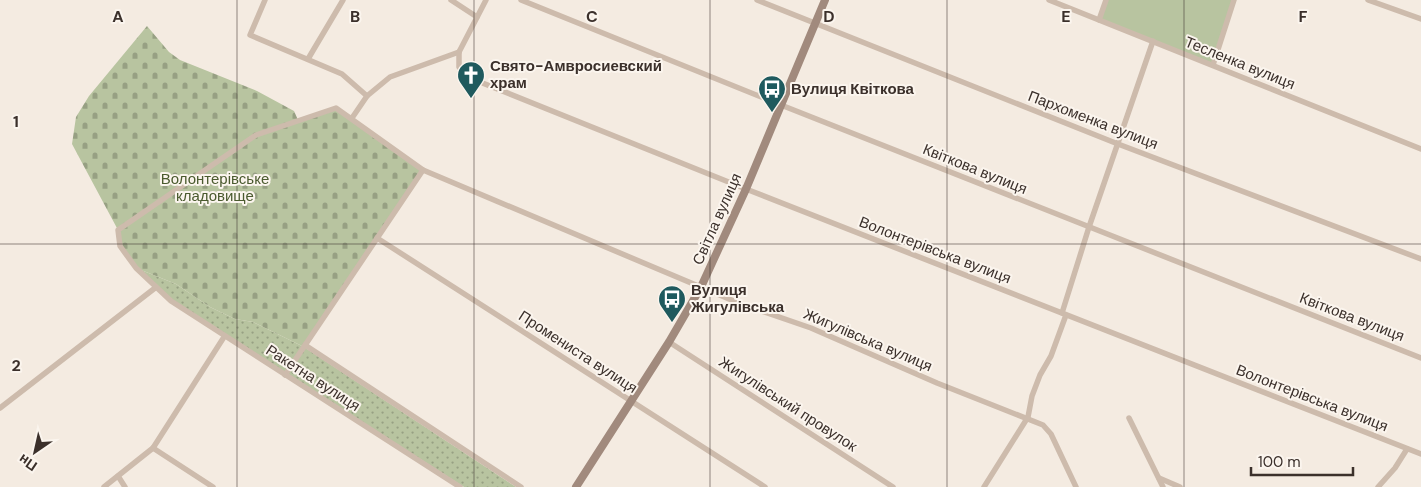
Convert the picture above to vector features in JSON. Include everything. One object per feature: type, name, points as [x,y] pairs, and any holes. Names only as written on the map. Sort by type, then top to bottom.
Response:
[{"type":"street","points":[[265,0],[250,36],[342,74],[368,96]]},
{"type":"street","points":[[308,59],[343,0]]},
{"type":"street","points":[[451,0],[477,17]]},
{"type":"street","points":[[352,118],[368,96],[398,72],[434,62],[459,52],[486,0]]},
{"type":"street","name":"Квіткова вулиця","points":[[521,0],[781,106],[1421,358]]},
{"type":"street","name":"Пархоменка вулиця","points":[[758,0],[1118,144],[1421,259]]},
{"type":"street","name":"Світла вулиця","points":[[576,487],[669,342],[701,287],[746,189],[825,0]]},
{"type":"street","name":"Тесленка вулиця","points":[[1049,0],[1421,149]]},
{"type":"street","points":[[1099,20],[1106,0]]},
{"type":"street","points":[[1213,65],[1234,0]]},
{"type":"street","points":[[1368,0],[1421,20]]},
{"type":"street","points":[[984,487],[1028,417],[1032,396],[1040,375],[1052,356],[1088,227],[1153,41]]},
{"type":"street","name":"Волонтерівська вулиця","points":[[459,52],[459,67],[470,78],[746,189],[1421,454]]},
{"type":"street","name":"Ракетна вулиця","points":[[352,118],[342,110],[330,109],[256,135],[118,230],[120,246],[136,268],[155,288],[186,313],[460,487]]},
{"type":"street","name":"Жигулівська вулиця","points":[[352,118],[424,170],[741,304],[811,328],[937,383],[1028,417],[1047,429],[1076,487]]},
{"type":"street","points":[[285,375],[424,170]]},
{"type":"street","name":"Промениста вулиця","points":[[377,238],[765,487]]},
{"type":"street","points":[[0,408],[155,288]]},
{"type":"street","points":[[104,487],[153,448],[224,337]]},
{"type":"street","name":"Жигулівський провулок","points":[[669,342],[893,487]]},
{"type":"street","name":"Ракетна вулиця","points":[[305,345],[521,487]]},
{"type":"street","points":[[1129,418],[1164,487]]},
{"type":"street","points":[[153,448],[213,487]]},
{"type":"street","points":[[1378,487],[1395,468],[1407,449]]},
{"type":"street","points":[[118,476],[126,487]]},
{"type":"street","points":[[1159,478],[1180,487]]},
{"type":"green space","points":[[1107,0],[1232,0],[1212,63],[1101,19]]},
{"type":"green space","name":"Волонтерівське кладовище","points":[[147,26],[169,52],[180,60],[257,91],[294,111],[298,120],[336,108],[423,170],[304,347],[253,322],[235,319],[210,307],[176,284],[136,268],[120,246],[118,230],[72,144],[76,117],[89,96]]},
{"type":"green space","points":[[136,268],[176,284],[210,307],[235,319],[253,322],[304,347],[516,487],[464,487],[292,377],[186,313]]},
{"type":"place","name":"Свято-Амвросиевский храм","points":[[471,99]]},
{"type":"place","name":"Вулиця Квіткова","points":[[772,113]]},
{"type":"place","name":"Вулиця Жигулівська","points":[[672,323]]}]
